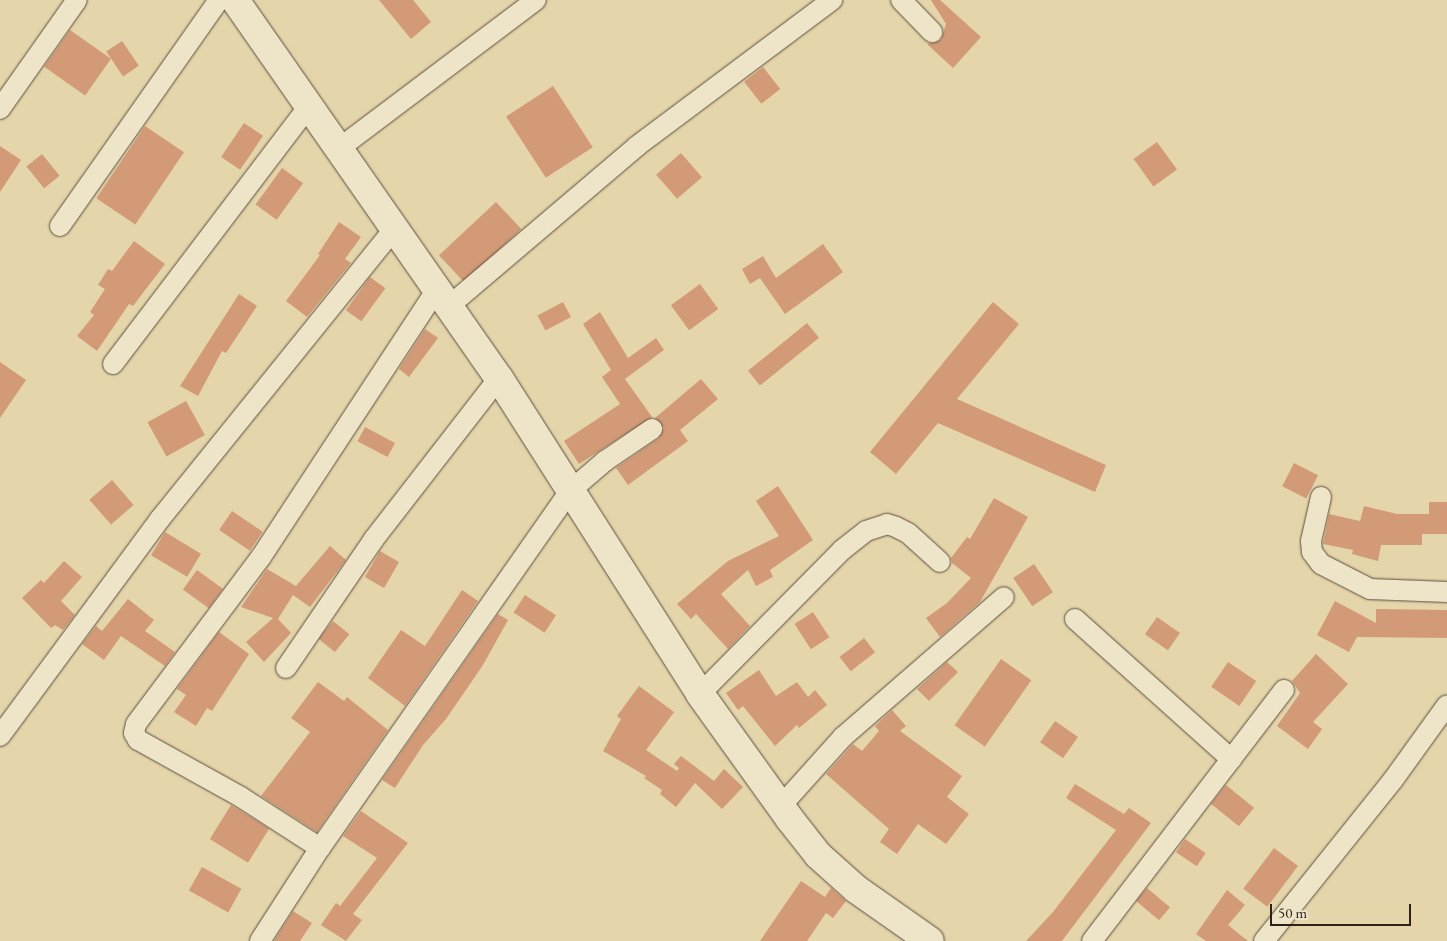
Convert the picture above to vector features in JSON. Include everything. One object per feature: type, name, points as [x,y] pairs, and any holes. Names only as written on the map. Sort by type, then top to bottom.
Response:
[{"type":"main road","points":[[235,0],[310,106],[337,150],[499,378],[700,694],[781,806],[818,854],[856,889],[930,941]]},
{"type":"street","points":[[0,109],[77,0]]},
{"type":"street","points":[[60,226],[218,0]]},
{"type":"street","points":[[337,150],[536,0]]},
{"type":"street","points":[[320,848],[242,797],[138,740],[134,733],[136,724],[261,557],[443,298],[637,146],[832,0]]},
{"type":"street","points":[[901,0],[932,32]]},
{"type":"street","points":[[113,364],[310,106]]},
{"type":"street","points":[[0,736],[160,519],[394,229]]},
{"type":"street","points":[[286,668],[374,539],[499,378]]},
{"type":"street","points":[[260,941],[320,848],[570,492],[605,461],[652,429]]},
{"type":"street","points":[[1321,497],[1311,541],[1312,552],[1321,564],[1370,589],[1447,592]]},
{"type":"street","points":[[700,694],[842,550],[866,531],[887,524],[896,527],[908,533],[940,562]]},
{"type":"street","points":[[781,806],[843,737],[1004,597]]},
{"type":"street","points":[[1075,619],[1231,759]]},
{"type":"street","points":[[1092,941],[1284,690]]},
{"type":"street","points":[[1264,941],[1393,780],[1447,705]]},
{"type":"building","points":[[379,0],[413,0],[431,22],[411,39]]},
{"type":"building","points":[[931,0],[940,0],[981,37],[953,68],[927,44],[941,40],[946,24]]},
{"type":"building","points":[[70,30],[111,59],[85,96],[44,67]]},
{"type":"building","points":[[122,41],[139,66],[123,76],[106,52]]},
{"type":"building","points":[[763,67],[780,89],[761,104],[744,82]]},
{"type":"building","points":[[553,86],[593,147],[546,178],[506,116]]},
{"type":"building","points":[[244,123],[263,136],[240,170],[221,157]]},
{"type":"building","points":[[145,126],[184,152],[135,224],[96,198]]},
{"type":"building","points":[[1157,142],[1177,170],[1154,187],[1134,159]]},
{"type":"building","points":[[0,146],[21,160],[0,192]]},
{"type":"building","points":[[681,153],[702,177],[677,199],[656,175]]},
{"type":"building","points":[[42,154],[60,176],[44,188],[26,167]]},
{"type":"building","points":[[282,168],[303,183],[277,220],[256,204]]},
{"type":"building","points":[[496,202],[521,229],[464,282],[439,255]]},
{"type":"building","points":[[339,222],[361,237],[345,259],[351,263],[307,317],[286,301],[320,255],[318,254]]},
{"type":"building","points":[[134,241],[165,264],[133,306],[129,304],[97,351],[77,336],[94,315],[90,312],[105,289],[98,285],[108,269],[112,271]]},
{"type":"building","points":[[823,244],[843,272],[785,314],[760,278],[750,284],[742,269],[763,256],[776,278]]},
{"type":"building","points":[[370,277],[385,288],[361,321],[346,310]]},
{"type":"building","points":[[700,284],[718,309],[689,330],[671,305]]},
{"type":"building","points":[[239,294],[257,306],[226,353],[222,351],[198,396],[180,386]]},
{"type":"building","points":[[563,302],[571,317],[545,331],[537,316]]},
{"type":"building","points":[[993,302],[1019,324],[957,399],[1106,465],[1095,492],[938,423],[896,474],[870,452]]},
{"type":"building","points":[[600,312],[628,358],[656,338],[664,350],[625,379],[652,417],[579,464],[564,441],[620,404],[602,377],[611,370],[583,324]]},
{"type":"building","points":[[807,323],[819,338],[760,386],[748,371]]},
{"type":"building","points":[[425,329],[438,338],[409,377],[399,369]]},
{"type":"building","points":[[0,362],[26,380],[0,418]]},
{"type":"building","points":[[701,379],[718,399],[680,430],[688,441],[628,485],[616,468],[659,438],[664,428],[655,418]]},
{"type":"building","points":[[186,401],[205,435],[166,456],[148,422]]},
{"type":"building","points":[[365,427],[395,443],[388,457],[357,441]]},
{"type":"building","points":[[1294,463],[1318,475],[1306,498],[1282,486]]},
{"type":"building","points":[[112,480],[134,505],[111,525],[89,500]]},
{"type":"building","points":[[778,486],[813,540],[770,570],[773,577],[756,586],[748,570],[721,594],[750,626],[728,649],[696,614],[691,619],[677,604],[728,561],[779,536],[756,501]]},
{"type":"building","points":[[994,498],[1028,517],[980,602],[940,637],[926,618],[947,603],[971,578],[952,563],[951,558],[967,537],[970,539]]},
{"type":"building","points":[[1429,502],[1447,502],[1447,534],[1422,534],[1422,545],[1381,545],[1378,561],[1352,554],[1353,550],[1323,544],[1329,514],[1360,521],[1364,506],[1397,514],[1429,514]]},
{"type":"building","points":[[232,511],[263,532],[250,551],[219,530]]},
{"type":"building","points":[[165,532],[201,554],[187,577],[151,555]]},
{"type":"building","points":[[330,546],[346,560],[310,607],[293,595],[278,619],[291,633],[264,662],[246,642],[273,618],[241,607],[267,569],[296,586]]},
{"type":"building","points":[[380,551],[399,562],[384,588],[365,577]]},
{"type":"building","points":[[64,561],[82,577],[61,601],[75,615],[63,630],[55,625],[51,628],[22,598],[41,580],[44,583]]},
{"type":"building","points":[[1034,564],[1053,592],[1032,606],[1013,578]]},
{"type":"building","points":[[197,570],[223,589],[209,608],[183,589]]},
{"type":"building","points":[[462,590],[478,601],[405,706],[368,678],[401,630],[425,646]]},
{"type":"building","points":[[525,595],[556,615],[545,633],[514,613]]},
{"type":"building","points":[[128,599],[154,620],[145,631],[175,652],[165,666],[121,636],[104,660],[82,644],[96,626],[102,631]]},
{"type":"building","points":[[1335,601],[1376,623],[1376,609],[1447,610],[1447,638],[1357,637],[1349,652],[1317,635]]},
{"type":"building","points":[[813,612],[829,637],[811,649],[795,624]]},
{"type":"building","points":[[498,614],[508,620],[483,665],[446,719],[423,745],[395,788],[382,780]]},
{"type":"building","points":[[1157,617],[1180,633],[1168,650],[1145,634]]},
{"type":"building","points":[[333,621],[349,634],[335,652],[319,639]]},
{"type":"building","points":[[219,632],[249,654],[212,711],[207,708],[196,726],[174,712],[186,695],[177,689]]},
{"type":"building","points":[[864,638],[875,652],[851,671],[840,657]]},
{"type":"building","points":[[1316,654],[1348,684],[1313,722],[1322,729],[1308,749],[1277,726],[1300,693],[1292,681]]},
{"type":"building","points":[[1001,659],[1031,680],[985,747],[955,725]]},
{"type":"building","points":[[947,662],[958,672],[929,701],[917,689]]},
{"type":"building","points":[[1228,662],[1256,681],[1239,706],[1211,687]]},
{"type":"building","points":[[759,670],[776,696],[797,682],[808,697],[815,690],[827,705],[799,728],[797,725],[775,746],[743,706],[738,710],[726,693]]},
{"type":"building","points":[[318,682],[344,701],[347,697],[388,730],[317,832],[261,796],[310,732],[291,718]]},
{"type":"building","points":[[639,686],[674,712],[646,750],[677,771],[679,768],[674,764],[681,756],[714,781],[724,769],[743,787],[722,809],[695,783],[676,807],[660,794],[662,790],[644,778],[646,776],[603,751],[621,719],[617,716]]},
{"type":"building","points":[[892,710],[906,726],[900,731],[962,776],[947,797],[969,814],[946,844],[918,824],[897,854],[880,842],[889,829],[826,774],[853,744],[862,751],[879,731],[875,726]]},
{"type":"building","points":[[1055,721],[1078,737],[1063,758],[1040,742]]},
{"type":"building","points":[[1075,784],[1124,814],[1129,808],[1151,823],[1062,941],[1026,941],[1053,912],[1116,830],[1066,798]]},
{"type":"building","points":[[1226,785],[1254,808],[1239,826],[1211,804]]},
{"type":"building","points":[[231,805],[269,829],[248,863],[210,839]]},
{"type":"building","points":[[361,811],[408,843],[353,914],[362,920],[346,941],[321,925],[336,903],[340,906],[377,858],[343,836]]},
{"type":"building","points":[[1185,839],[1206,853],[1197,866],[1176,852]]},
{"type":"building","points":[[1274,848],[1298,866],[1267,907],[1243,889]]},
{"type":"building","points":[[202,867],[241,889],[228,912],[189,891]]},
{"type":"building","points":[[801,881],[825,897],[831,888],[846,901],[833,918],[826,913],[807,941],[760,941]]},
{"type":"building","points":[[1147,888],[1170,907],[1159,920],[1136,901]]},
{"type":"building","points":[[1227,890],[1245,905],[1228,925],[1248,941],[1206,941],[1196,934]]},
{"type":"building","points":[[293,911],[312,923],[300,941],[274,941]]}]
